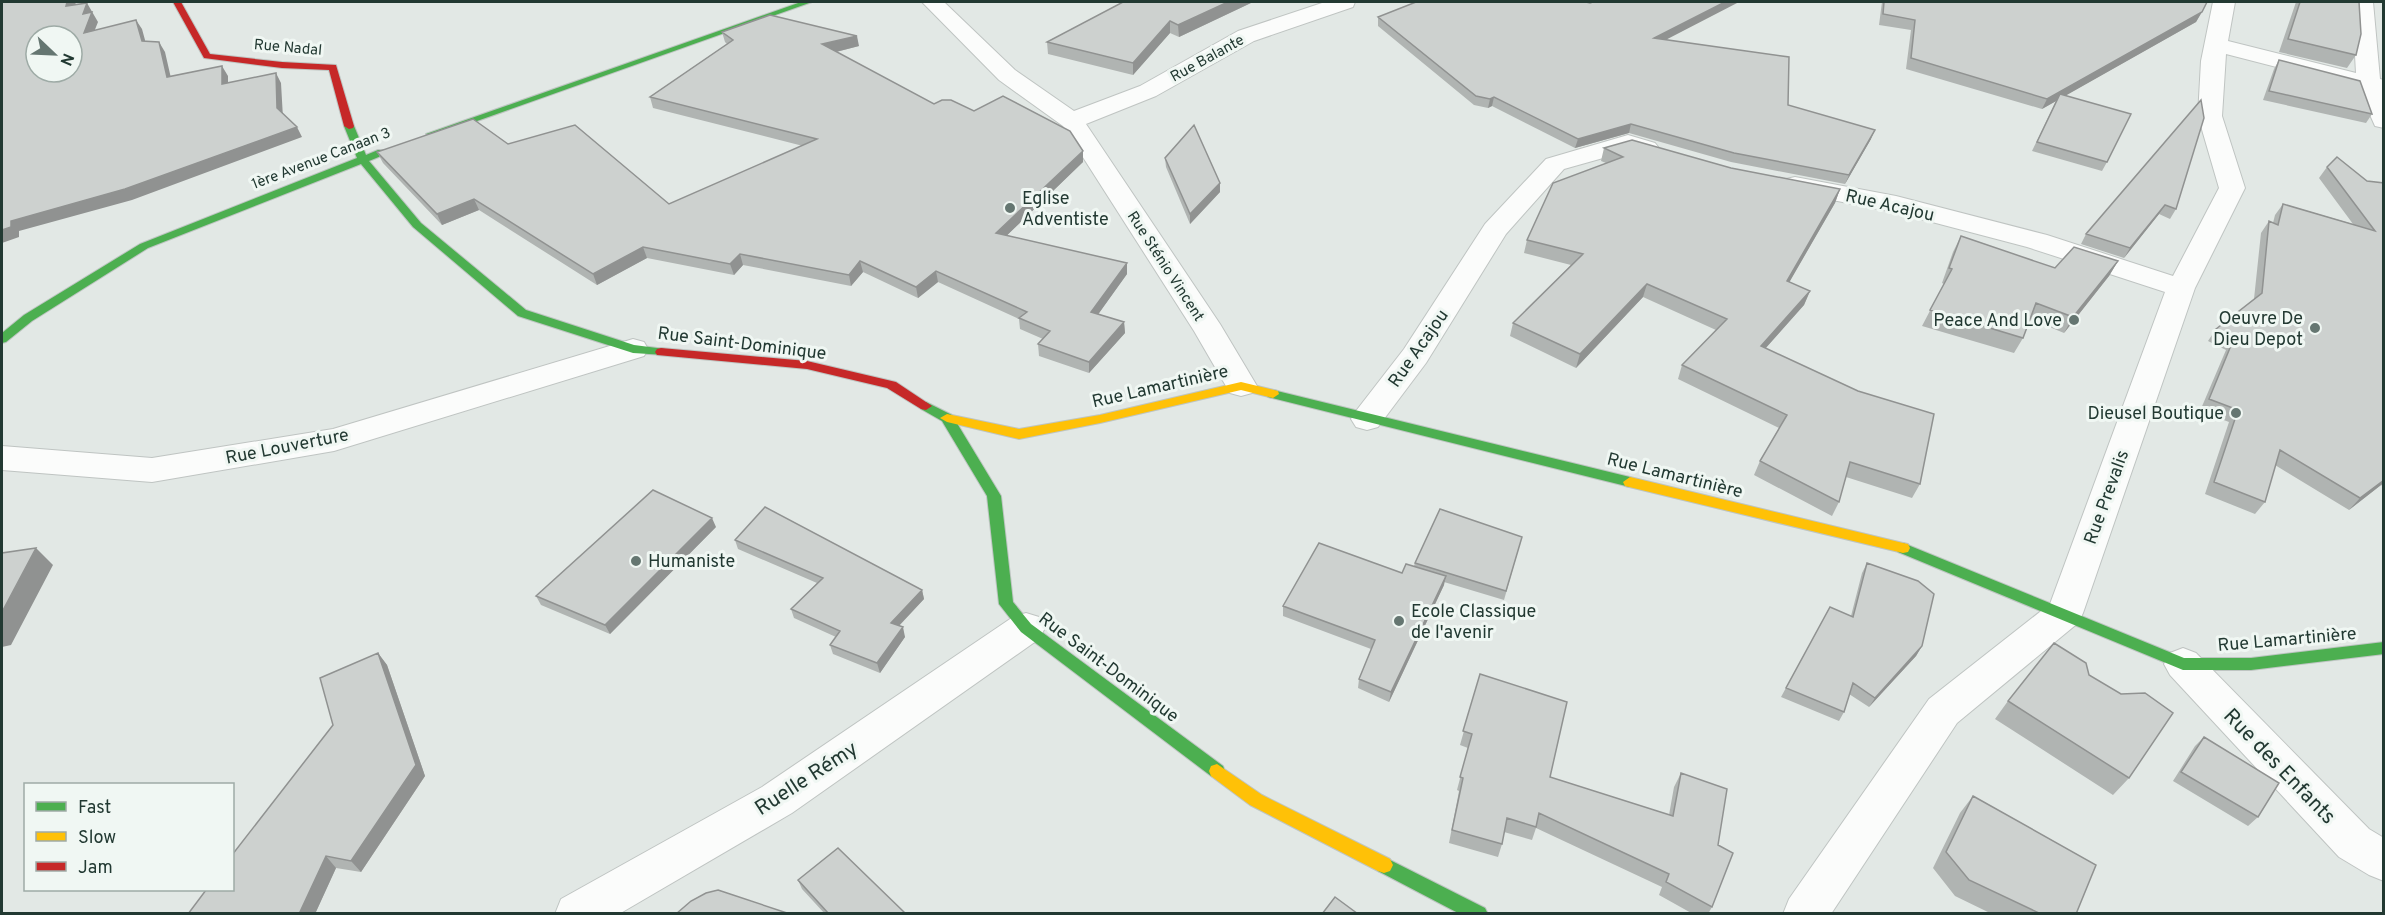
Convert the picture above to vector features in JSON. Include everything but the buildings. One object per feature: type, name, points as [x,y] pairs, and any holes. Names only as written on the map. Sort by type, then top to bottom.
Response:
[{"type":"street","name":"Rue Nadal","points":[[177,2],[207,56],[282,65],[333,68],[344,114],[362,159]]},
{"type":"street","name":"Rue Sténio Vincent","points":[[932,2],[1007,75],[1072,121],[1209,331],[1241,386]]},
{"type":"street","name":"Rue Balante","points":[[1072,121],[1148,91],[1246,36],[1345,2]]},
{"type":"street","name":"Rue Prevalis","points":[[2064,613],[2181,288],[2232,188],[2210,116],[2216,45],[2224,2]]},
{"type":"street","points":[[2363,2],[2384,121]]},
{"type":"street","name":"1ère Avenue Canaan 3","points":[[417,139],[796,3]]},
{"type":"street","points":[[2216,45],[2376,85]]},
{"type":"street","name":"Rue Acajou","points":[[1367,419],[1415,356],[1495,230],[1555,164],[1628,143],[1670,155]]},
{"type":"street","name":"1ère Avenue Canaan 3","points":[[2,339],[28,318],[144,246],[395,147]]},
{"type":"street","name":"Rue Saint-Dominique","points":[[362,159],[417,225],[522,313],[633,349],[807,365],[891,385],[947,418],[994,496],[1006,604],[1026,628],[1256,800],[1479,914]]},
{"type":"street","name":"Rue Acajou","points":[[1772,180],[1896,204],[2037,241],[2181,288]]},
{"type":"street","name":"Rue Louverture","points":[[2,458],[152,470],[334,440],[633,349]]},
{"type":"street","name":"Rue Lamartinière","points":[[947,418],[1018,434],[1100,419],[1241,386],[1367,419],[1913,550],[2183,664],[2251,664],[2384,648]]},
{"type":"street","points":[[1805,914],[1943,711],[2064,613]]},
{"type":"street","name":"Ruelle Rémy","points":[[576,914],[777,800],[1026,628]]},
{"type":"street","name":"Rue des Enfants","points":[[2183,664],[2354,843],[2384,861]]},
{"type":"traffic: fast","points":[[431,134],[808,2]]},
{"type":"traffic: fast","points":[[349,126],[362,159],[417,225],[522,313],[633,349],[661,352]]},
{"type":"traffic: fast","points":[[2,339],[28,318],[144,246],[382,152]]},
{"type":"traffic: fast","points":[[1273,394],[1630,482]]},
{"type":"traffic: fast","points":[[926,406],[947,418],[994,496],[1006,604],[1026,628],[1217,771]]},
{"type":"traffic: fast","points":[[1903,548],[2183,664],[2251,664],[2384,648]]},
{"type":"traffic: fast","points":[[1384,865],[1479,914]]},
{"type":"traffic: slow","points":[[947,418],[1019,434],[1100,419],[1241,386],[1273,394]]},
{"type":"traffic: slow","points":[[1630,482],[1903,548]]},
{"type":"traffic: slow","points":[[1217,771],[1256,800],[1384,865]]},
{"type":"traffic: jam","points":[[177,2],[207,56],[282,65],[333,67],[349,126]]},
{"type":"traffic: jam","points":[[661,352],[807,365],[891,385],[926,406]]},
{"type":"place","name":"Eglise Adventiste","points":[[1010,208]]},
{"type":"place","name":"Peace And Love","points":[[2074,320]]},
{"type":"place","name":"Oeuvre De Dieu Depot","points":[[2315,328]]},
{"type":"place","name":"Dieusel Boutique","points":[[2236,413]]},
{"type":"place","name":"Humaniste","points":[[636,561]]},
{"type":"place","name":"Ecole Classique de l'avenir","points":[[1399,621]]}]
